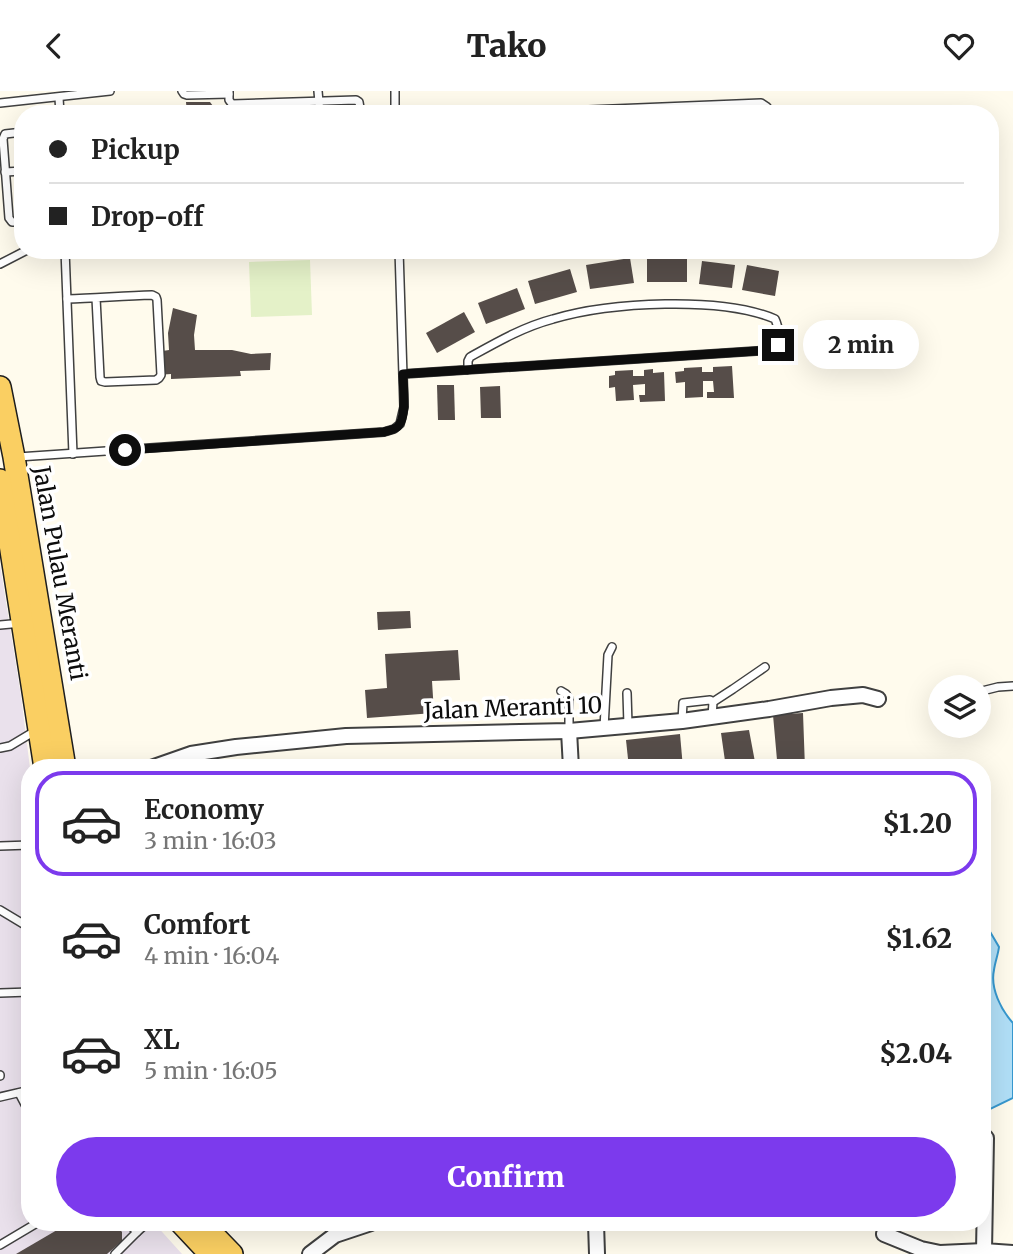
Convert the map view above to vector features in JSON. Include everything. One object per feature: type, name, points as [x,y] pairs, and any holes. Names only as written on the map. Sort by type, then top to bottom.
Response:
[{"type":"main road","name":"Jalan Pulau Meranti","points":[[0,387],[14,457],[56,759]]},
{"type":"main road","name":"Jalan Pulau Meranti","points":[[1,490],[5,546],[22,623],[39,729],[53,759]]},
{"type":"main road","points":[[189,1231],[211,1254]]},
{"type":"main road","points":[[210,1231],[232,1254]]},
{"type":"street","name":"Jalan Meranti 10","points":[[177,759],[236,747],[346,736],[569,731],[682,721],[713,709],[769,709],[863,695],[878,699]]},
{"type":"street","points":[[569,731],[571,759]]},
{"type":"street","points":[[310,1254],[335,1235],[347,1231]]},
{"type":"street","points":[[596,1231],[597,1254]]},
{"type":"street","points":[[984,1231],[984,1251]]},
{"type":"street","points":[[884,1234],[920,1249],[940,1253],[1013,1253]]},
{"type":"lane","points":[[0,103],[110,91]]},
{"type":"lane","points":[[182,91],[187,95],[229,93],[232,104],[356,100],[361,105]]},
{"type":"lane","points":[[318,91],[319,105]]},
{"type":"lane","points":[[59,98],[59,105]]},
{"type":"lane","points":[[735,105],[764,105]]},
{"type":"lane","points":[[14,133],[3,136],[9,218],[14,222]]},
{"type":"lane","points":[[5,172],[14,172]]},
{"type":"lane","points":[[65,259],[73,454]]},
{"type":"lane","points":[[14,457],[384,432],[394,429],[400,424],[404,407],[399,259]]},
{"type":"lane","points":[[67,299],[152,295],[156,297],[161,375],[159,378],[101,381],[96,298]]},
{"type":"lane","points":[[403,374],[468,370],[771,350],[778,345],[778,324],[775,319],[744,309],[716,306],[630,306],[587,311],[554,318],[520,330],[470,357],[468,370]]},
{"type":"lane","points":[[0,625],[22,623]]},
{"type":"lane","points":[[604,728],[608,655],[612,646]]},
{"type":"lane","points":[[713,709],[733,689],[765,667]]},
{"type":"lane","points":[[991,690],[1013,686]]},
{"type":"lane","points":[[561,691],[569,699],[569,731]]},
{"type":"lane","points":[[628,693],[628,726]]},
{"type":"lane","points":[[0,748],[10,746],[39,729]]},
{"type":"lane","points":[[0,846],[21,845]]},
{"type":"lane","points":[[0,910],[21,923]]},
{"type":"lane","points":[[0,993],[21,992]]},
{"type":"lane","points":[[0,1097],[19,1093],[21,1097]]},
{"type":"lane","points":[[0,1245],[24,1231]]},
{"type":"lane","points":[[115,1254],[137,1233]]},
{"type":"shaded area","points":[[0,564],[29,759],[21,759],[21,1231],[161,1231],[182,1254],[0,1254]]},
{"type":"green space","points":[[310,260],[312,315],[251,317],[249,262]]},
{"type":"water","points":[[991,933],[999,947],[993,977],[995,991],[1004,1012],[1013,1023],[1013,1098],[991,1109]]},
{"type":"building","points":[[186,102],[210,102],[212,105],[186,105]]},
{"type":"building","points":[[630,259],[634,283],[590,289],[586,265]]},
{"type":"building","points":[[647,259],[687,259],[687,282],[647,282]]},
{"type":"building","points":[[702,261],[735,265],[732,288],[699,284]]},
{"type":"building","points":[[747,265],[779,271],[775,296],[742,290]]},
{"type":"building","points":[[570,269],[577,292],[535,304],[528,281]]},
{"type":"building","points":[[517,288],[525,309],[486,324],[478,303]]},
{"type":"building","points":[[173,308],[197,315],[195,350],[271,353],[270,370],[240,371],[241,376],[171,379],[171,374],[157,375],[156,352],[169,350],[168,333]]},
{"type":"building","points":[[464,312],[475,332],[437,353],[426,333]]},
{"type":"building","points":[[732,366],[734,398],[707,398],[707,392],[714,392],[713,381],[703,381],[703,397],[685,398],[685,382],[676,383],[675,372],[684,371],[684,368],[702,367],[702,372],[713,372],[713,367]]},
{"type":"building","points":[[653,369],[653,373],[664,372],[665,401],[640,402],[639,395],[645,395],[645,384],[633,385],[634,400],[616,401],[615,387],[609,388],[609,376],[615,375],[615,371],[633,370],[633,376],[644,376],[644,370]]},
{"type":"building","points":[[437,385],[454,385],[455,420],[438,420]]},
{"type":"building","points":[[500,386],[501,418],[481,418],[480,387]]},
{"type":"building","points":[[410,611],[411,628],[378,630],[377,612]]},
{"type":"building","points":[[458,650],[460,680],[432,681],[434,713],[367,718],[365,690],[387,688],[385,654]]},
{"type":"building","points":[[803,713],[805,759],[777,759],[773,715]]},
{"type":"building","points":[[749,730],[754,759],[725,759],[721,733]]},
{"type":"building","points":[[680,734],[682,759],[628,759],[626,740]]},
{"type":"building","points":[[55,1231],[122,1232],[122,1241],[107,1254],[16,1254]]},
{"type":"route","points":[[125,450],[384,432],[400,424],[403,415],[403,374],[771,350],[778,345]]}]
